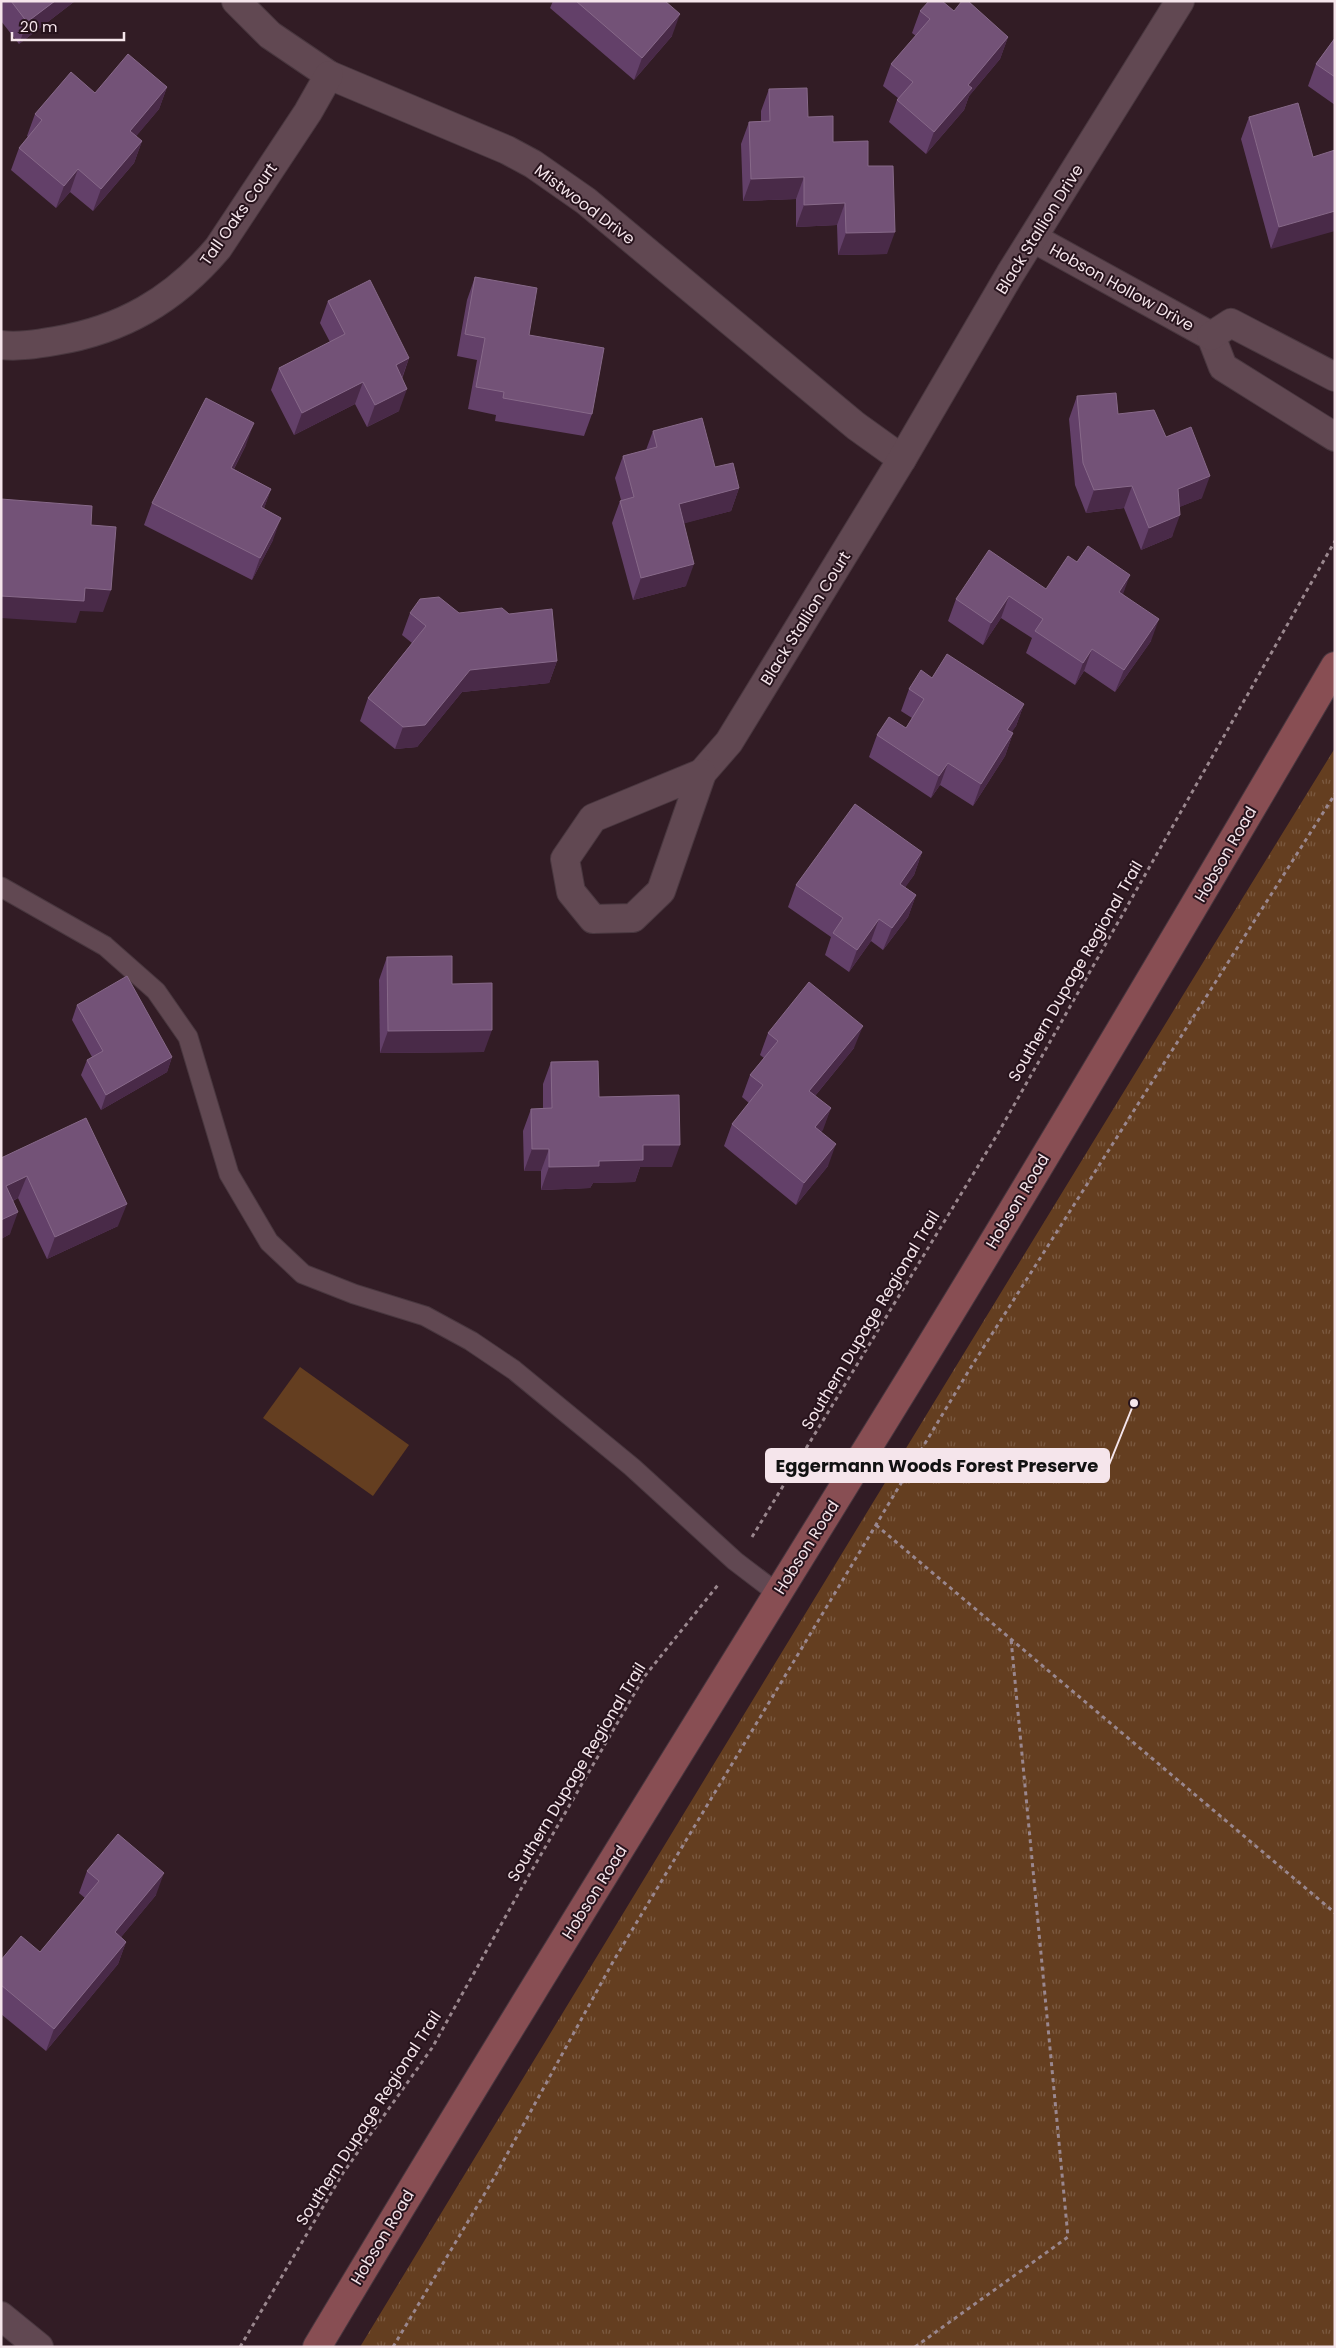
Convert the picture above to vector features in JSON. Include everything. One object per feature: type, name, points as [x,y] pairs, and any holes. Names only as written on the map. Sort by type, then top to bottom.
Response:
[{"type":"main road","name":"Hobson Road","points":[[317,2347],[418,2177],[1098,1070],[1335,666]]},
{"type":"street","name":"Mistwood Drive","points":[[236,1],[270,36],[329,75],[507,150],[533,164],[586,201],[856,426],[902,459]]},
{"type":"street","name":"Black Stallion Drive","points":[[902,459],[1032,238],[1180,1]]},
{"type":"street","name":"Tall Oaks Court","points":[[1,344],[32,345],[82,337],[128,320],[165,297],[201,268],[218,248],[308,112],[329,75]]},
{"type":"street","name":"Hobson Hollow Drive","points":[[1032,238],[1211,336],[1223,367],[1335,438]]},
{"type":"street","name":"Hobson Hollow Drive","points":[[1211,336],[1231,323],[1335,377]]},
{"type":"street","name":"Black Stallion Court","points":[[702,773],[593,818],[565,859],[571,892],[593,919],[633,918],[661,891],[702,773],[729,742],[902,459]]},
{"type":"street","points":[[1,2316],[38,2347]]},
{"type":"lane","points":[[1,888],[105,946],[156,991],[188,1037],[229,1174],[269,1242],[303,1274],[354,1294],[425,1316],[471,1341],[514,1370],[632,1468],[735,1561],[777,1593]]},
{"type":"path","name":"Southern Dupage Regional Trail","points":[[240,2347],[343,2173],[432,2048],[521,1889],[644,1677],[699,1610],[757,1531],[997,1135],[1335,541]]},
{"type":"path","points":[[393,2347],[494,2178],[614,1960],[971,1366],[1335,794]]},
{"type":"path","points":[[876,1525],[1335,1913]]},
{"type":"path","points":[[915,2347],[1068,2237],[1011,1639]]},
{"type":"green space","points":[[1335,748],[1335,2347],[360,2347],[724,1747]]},
{"type":"green space","points":[[300,1367],[409,1445],[373,1496],[263,1418]]},
{"type":"building","points":[[11,1],[55,1],[27,22]]},
{"type":"building","points":[[576,1],[665,1],[680,14],[642,58]]},
{"type":"building","points":[[929,1],[942,1],[954,11],[962,1],[968,1],[1008,37],[968,85],[972,88],[934,132],[897,100],[913,82],[891,64],[930,19],[920,11]]},
{"type":"building","points":[[1335,38],[1335,77],[1316,64]]},
{"type":"building","points":[[128,54],[167,87],[130,131],[142,141],[101,189],[78,169],[64,186],[19,148],[42,120],[35,114],[71,72],[95,93]]},
{"type":"building","points":[[807,88],[808,117],[833,116],[833,142],[868,141],[868,166],[893,166],[895,232],[846,233],[845,203],[804,205],[804,177],[751,179],[749,122],[770,121],[769,89]]},
{"type":"building","points":[[1298,103],[1313,157],[1335,150],[1335,211],[1279,227],[1249,117]]},
{"type":"building","points":[[475,277],[537,288],[529,335],[604,348],[592,414],[503,398],[504,392],[476,387],[485,338],[465,334]]},
{"type":"building","points":[[370,280],[409,358],[396,365],[407,389],[375,405],[363,382],[302,413],[279,368],[345,334],[328,301]]},
{"type":"building","points":[[1116,393],[1118,414],[1154,410],[1166,437],[1191,427],[1210,476],[1178,489],[1180,515],[1149,528],[1132,486],[1094,490],[1083,463],[1077,396]]},
{"type":"building","points":[[206,398],[254,423],[231,468],[271,489],[261,507],[281,518],[260,558],[152,503]]},
{"type":"building","points":[[702,418],[715,467],[733,463],[739,488],[679,504],[694,564],[641,578],[620,501],[634,497],[623,456],[657,447],[653,431]]},
{"type":"building","points":[[1,499],[92,506],[91,525],[116,527],[111,590],[85,588],[84,601],[1,596]]},
{"type":"building","points":[[1088,546],[1130,575],[1119,592],[1159,619],[1124,670],[1092,649],[1083,663],[1035,631],[1043,619],[1009,596],[991,623],[956,599],[989,550],[1046,589],[1068,556],[1077,562]]},
{"type":"building","points":[[439,597],[459,613],[502,608],[509,614],[552,609],[557,661],[470,670],[425,725],[403,727],[368,698],[426,626],[410,613],[420,599]]},
{"type":"building","points":[[947,654],[1024,704],[1007,730],[1013,733],[981,784],[948,763],[939,776],[877,735],[889,717],[906,728],[924,699],[909,689],[921,670],[932,678]]},
{"type":"building","points":[[855,804],[922,852],[900,884],[916,895],[892,928],[879,919],[857,950],[833,933],[843,918],[796,885]]},
{"type":"building","points":[[452,956],[452,984],[492,983],[492,1030],[388,1031],[387,957]]},
{"type":"building","points":[[127,976],[172,1057],[106,1095],[87,1060],[103,1051],[77,1005]]},
{"type":"building","points":[[809,982],[863,1026],[809,1091],[831,1108],[815,1127],[836,1144],[804,1183],[732,1124],[763,1085],[750,1075],[778,1041],[768,1033]]},
{"type":"building","points":[[598,1061],[599,1097],[679,1095],[680,1145],[643,1145],[643,1160],[599,1161],[599,1166],[549,1167],[549,1149],[532,1149],[531,1109],[552,1108],[551,1062]]},
{"type":"building","points":[[86,1118],[127,1204],[55,1237],[27,1176],[6,1186],[18,1212],[1,1220],[1,1158]]},
{"type":"building","points":[[118,1834],[164,1873],[115,1932],[126,1942],[54,2029],[1,1985],[1,1960],[21,1936],[40,1952],[99,1881],[87,1871]]},
{"type":"place","name":"Eggermann Woods Forest Preserve","points":[[1134,1403]]}]
